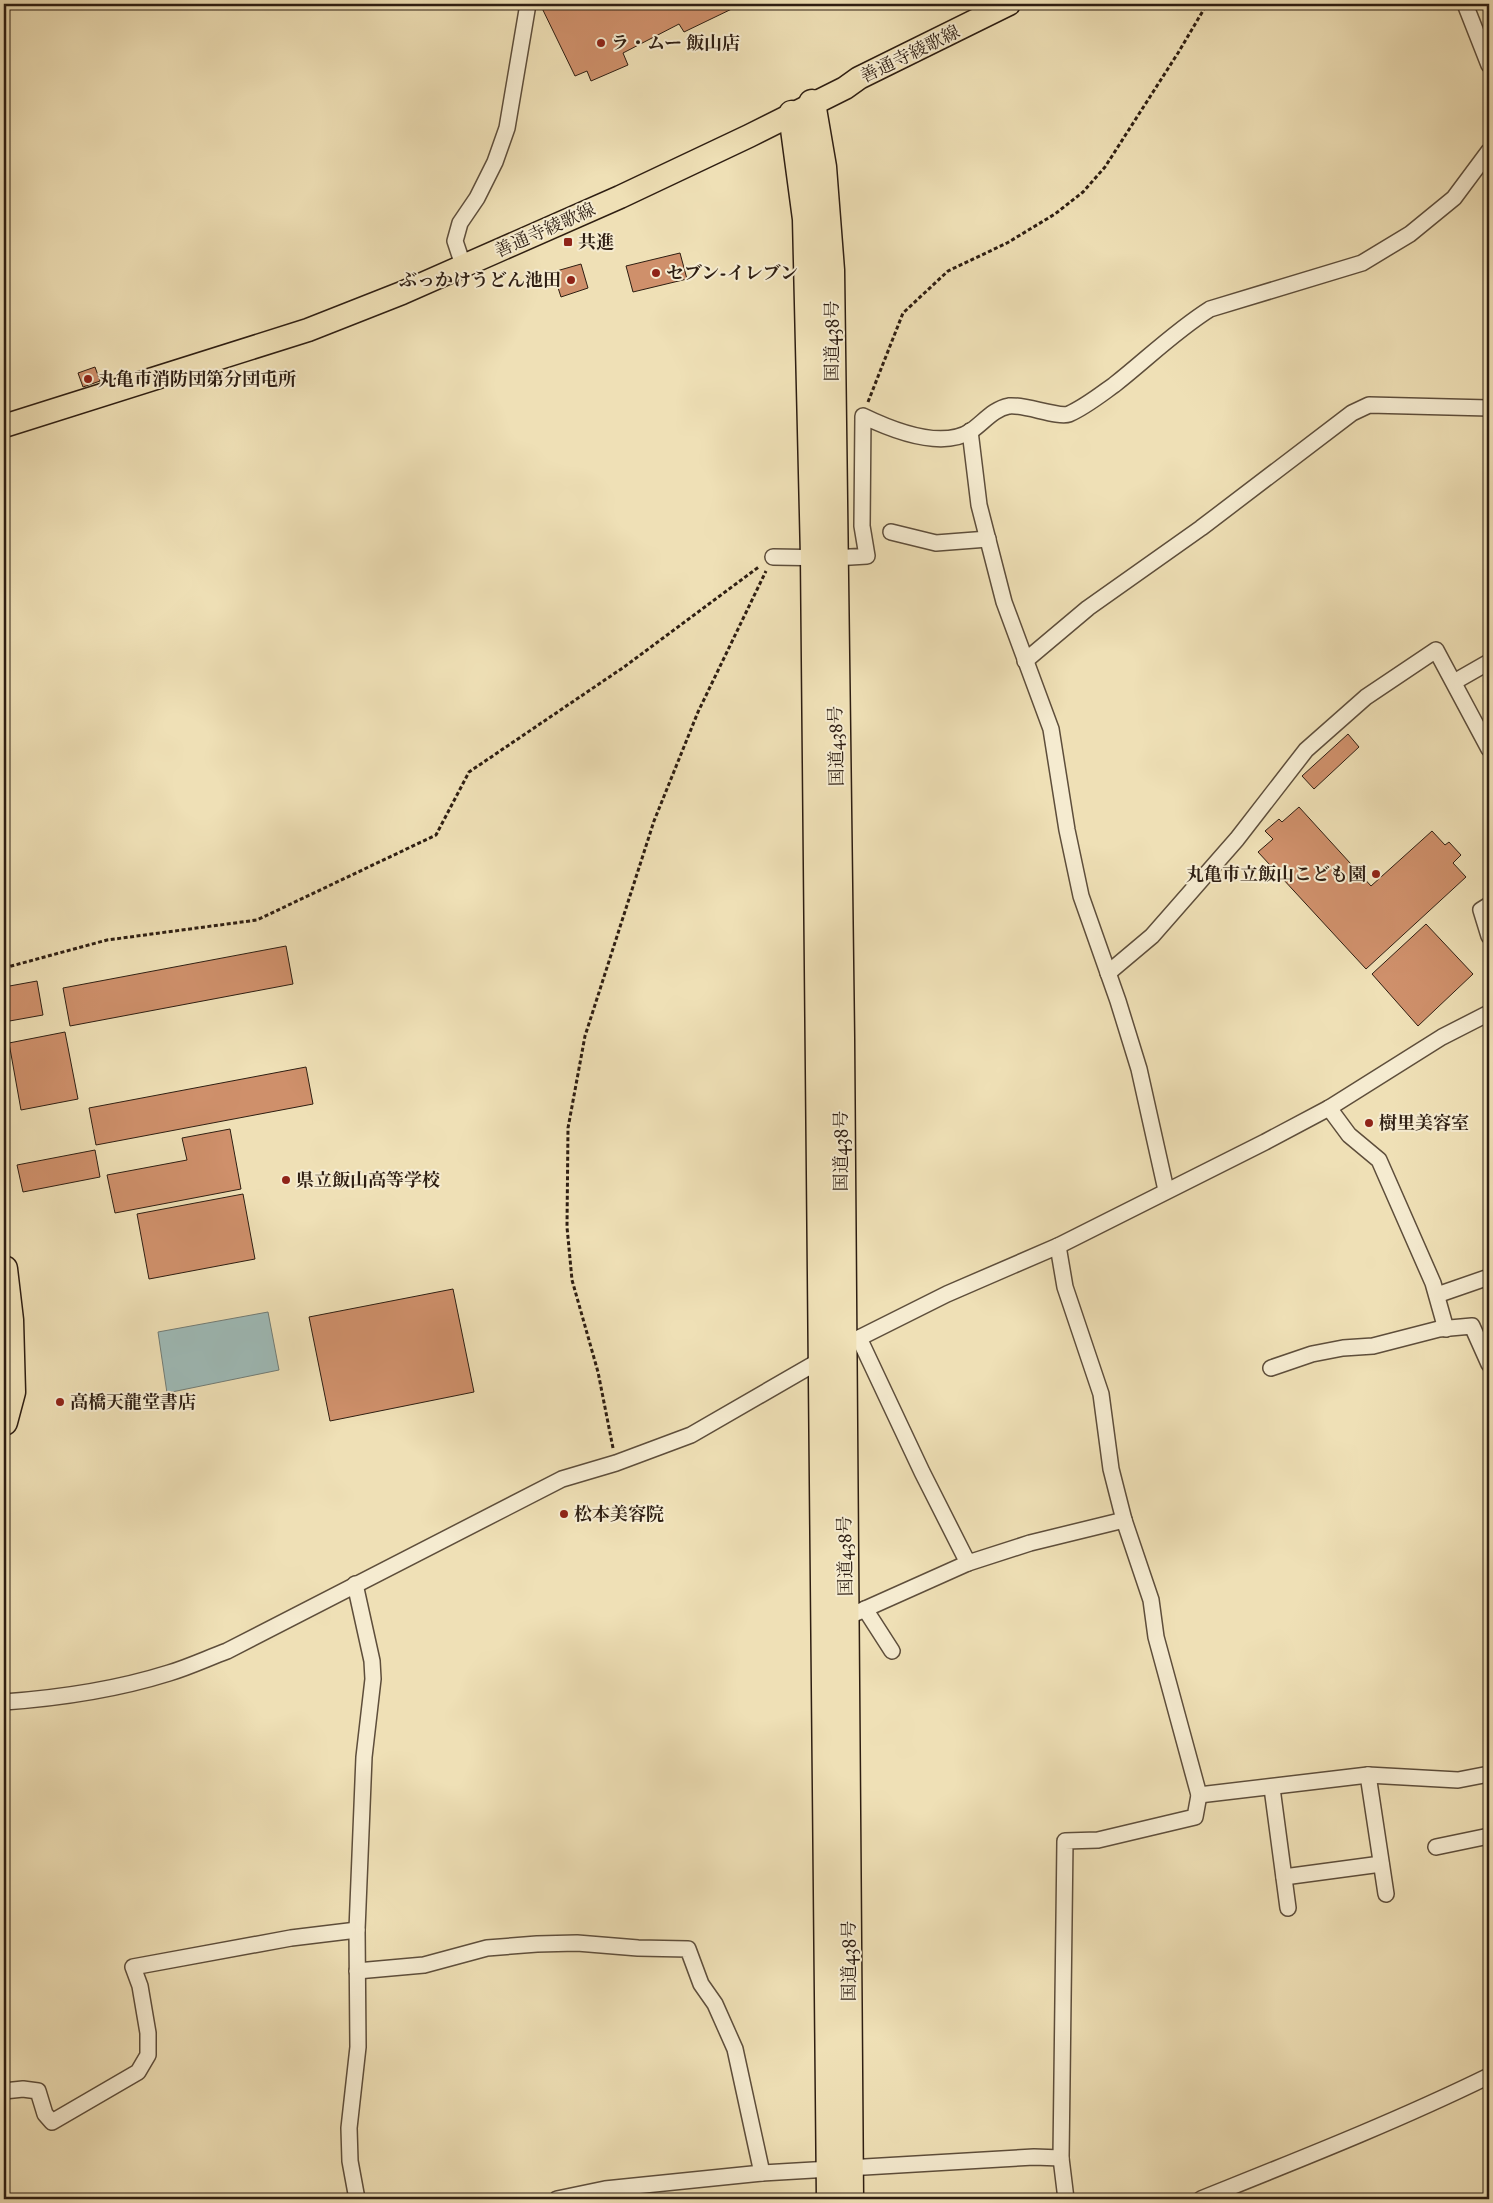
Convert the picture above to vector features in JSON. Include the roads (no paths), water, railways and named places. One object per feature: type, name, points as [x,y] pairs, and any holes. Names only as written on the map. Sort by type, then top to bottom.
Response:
[{"type":"highway","name":"国道438号","points":[[802,109],[823,167],[831,270],[824,558],[841,1349],[840,2169],[850,2199]]},
{"type":"highway","points":[[4,1269],[10,1320],[12,1392],[4,1422]]},
{"type":"highway","name":"国道438号","points":[[830,2199],[840,2169],[855,1613],[841,1349]]},
{"type":"main road","name":"善通寺綾歌線","points":[[4,426],[308,330],[402,293],[620,197],[802,109],[1009,4]]},
{"type":"street","points":[[463,265],[455,241],[457,232],[460,223],[477,198],[495,162],[507,128],[528,4]]},
{"type":"street","points":[[1465,4],[1489,65]]},
{"type":"street","points":[[773,557],[824,558],[867,556],[862,526],[863,416],[879,424],[912,435],[946,440],[970,431],[990,414],[1009,406],[1068,415],[1097,398],[1188,323],[1210,309],[1362,263],[1410,234],[1454,198],[1489,151]]},
{"type":"street","points":[[1025,661],[1088,608],[1201,528],[1352,413],[1369,405],[1489,408]]},
{"type":"street","points":[[970,431],[979,505],[1004,602],[1051,729],[1067,830],[1081,896],[1139,1069],[1166,1190]]},
{"type":"street","points":[[891,532],[936,543],[988,539]]},
{"type":"street","points":[[1108,973],[1152,936],[1237,839],[1306,750],[1366,697],[1436,650],[1489,749]]},
{"type":"street","points":[[1454,682],[1489,662]]},
{"type":"street","points":[[1489,905],[1481,910],[1489,936]]},
{"type":"street","points":[[4,1702],[86,1692],[171,1672],[227,1651],[562,1479],[616,1463],[691,1435],[841,1349],[946,1294],[1058,1246],[1329,1108],[1442,1037],[1489,1013]]},
{"type":"street","points":[[1329,1108],[1349,1135],[1379,1160],[1433,1283],[1446,1329]]},
{"type":"street","points":[[1058,1246],[1065,1287],[1101,1394],[1111,1469],[1124,1520],[1151,1600],[1156,1637],[1200,1795],[1195,1816],[1098,1840],[1065,1841],[1060,2158],[1066,2199]]},
{"type":"street","points":[[1437,1295],[1489,1277]]},
{"type":"street","points":[[1270,1368],[1312,1354],[1343,1348],[1373,1346],[1446,1329],[1472,1326],[1489,1364]]},
{"type":"street","points":[[841,1349],[922,1472],[968,1563]]},
{"type":"street","points":[[892,1651],[855,1613],[968,1563],[1030,1544],[1124,1520]]},
{"type":"street","points":[[355,1584],[372,1661],[373,1679],[364,1757],[357,1930],[358,2047],[349,2128],[350,2161],[357,2199]]},
{"type":"street","points":[[1200,1795],[1272,1788],[1368,1775],[1458,1780],[1489,1774]]},
{"type":"street","points":[[1368,1775],[1386,1894]]},
{"type":"street","points":[[1272,1788],[1288,1908]]},
{"type":"street","points":[[1436,1847],[1489,1836]]},
{"type":"street","points":[[1284,1877],[1382,1864]]},
{"type":"street","points":[[4,2092],[23,2090],[38,2092],[45,2114],[52,2122],[138,2072],[148,2055],[148,2033],[140,1986],[133,1967],[291,1938],[357,1930]]},
{"type":"street","points":[[357,1971],[424,1964],[486,1948],[538,1944],[577,1943],[638,1948],[688,1949],[701,1984],[715,2004],[735,2049],[762,2173]]},
{"type":"street","points":[[1201,2199],[1349,2139],[1446,2097],[1489,2076]]},
{"type":"street","points":[[558,2199],[605,2189],[762,2173],[1034,2157],[1060,2158]]},
{"type":"water","points":[[268,1312],[279,1370],[167,1393],[158,1332]]},
{"type":"place","name":"ラ・ムー 飯山店","points":[[601,43]]},
{"type":"place","name":"共進","points":[[568,242]]},
{"type":"place","name":"セブン-イレブン","points":[[656,273]]},
{"type":"place","name":"ぶっかけうどん池田","points":[[571,280]]},
{"type":"place","name":"丸亀市消防団第分団屯所","points":[[88,379]]},
{"type":"place","name":"丸亀市立飯山こども園","points":[[1376,874]]},
{"type":"place","name":"樹里美容室","points":[[1369,1123]]},
{"type":"place","name":"県立飯山高等学校","points":[[286,1180]]},
{"type":"place","name":"高橋天龍堂書店","points":[[60,1402]]},
{"type":"place","name":"松本美容院","points":[[564,1514]]}]
